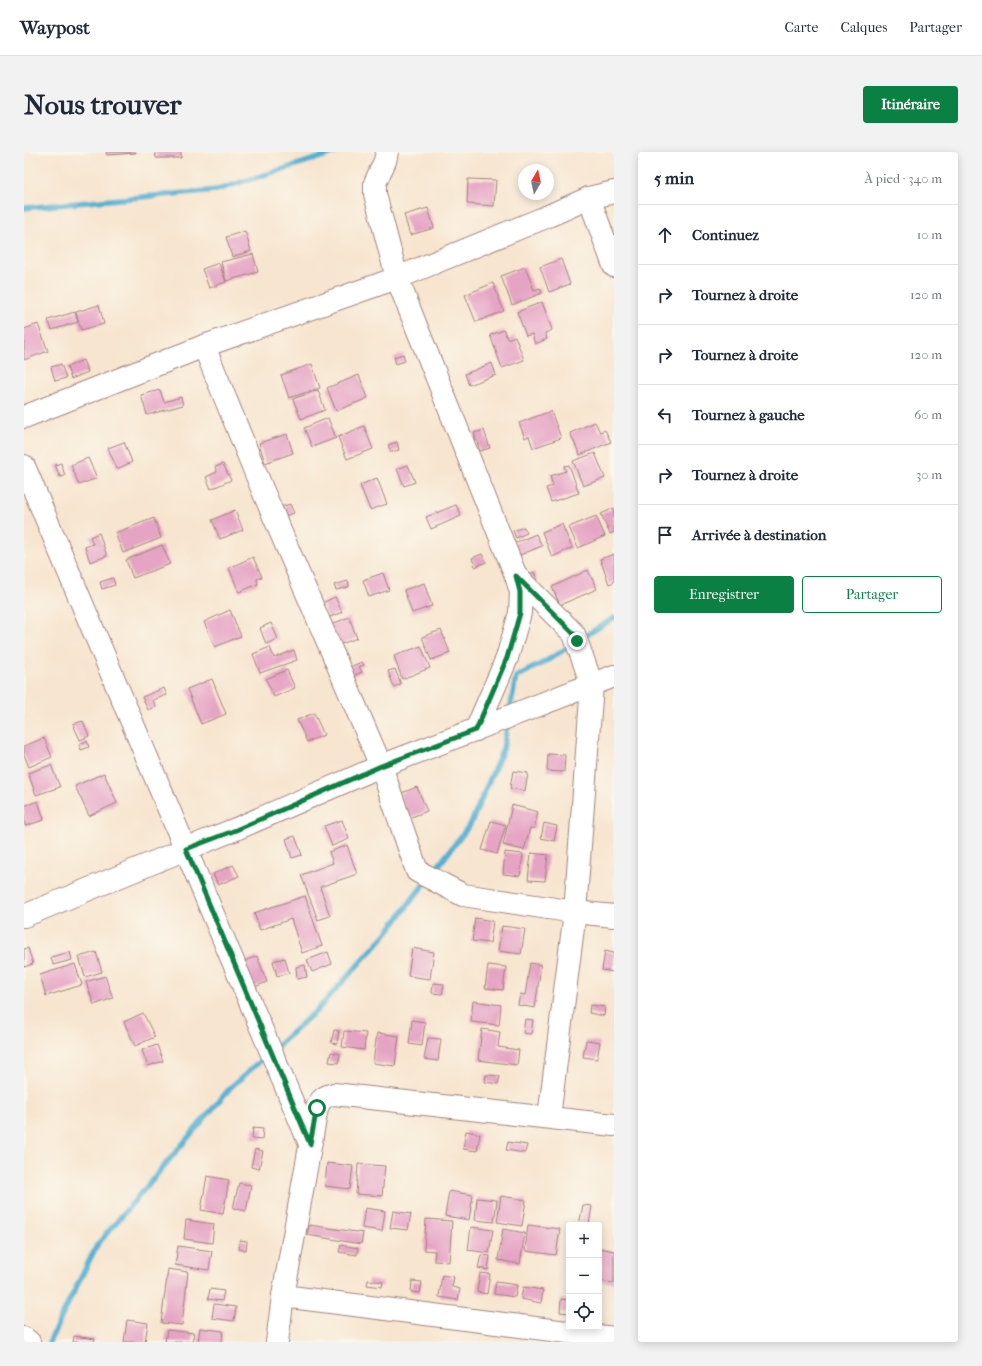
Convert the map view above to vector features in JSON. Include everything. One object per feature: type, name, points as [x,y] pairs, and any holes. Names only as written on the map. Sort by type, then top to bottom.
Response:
[{"type":"street","points":[[387,152],[375,183],[375,194],[397,278],[516,576],[520,592],[520,613],[507,658],[476,730]]},
{"type":"street","points":[[24,417],[204,346],[397,278],[589,198],[614,192]]},
{"type":"street","points":[[589,198],[614,266]]},
{"type":"street","points":[[204,346],[263,491],[381,766],[417,871],[463,895],[575,912],[614,916]]},
{"type":"street","points":[[24,466],[310,1144]]},
{"type":"street","points":[[516,576],[574,634],[592,685],[575,912],[549,1117]]},
{"type":"street","points":[[24,916],[236,830],[381,766],[614,676]]},
{"type":"street","points":[[276,1342],[317,1108],[320,1101],[326,1096],[334,1094],[614,1125]]},
{"type":"street","points":[[283,1296],[614,1338]]},
{"type":"street","points":[[24,1338],[29,1342]]},
{"type":"building","points":[[106,152],[136,152],[136,153],[107,155]]},
{"type":"building","points":[[155,152],[181,152],[181,158],[156,158]]},
{"type":"building","points":[[468,179],[496,180],[494,206],[467,204]]},
{"type":"building","points":[[428,208],[434,228],[410,235],[404,215]]},
{"type":"building","points":[[245,231],[251,251],[232,257],[226,237]]},
{"type":"building","points":[[253,254],[258,272],[226,281],[221,262]]},
{"type":"building","points":[[561,259],[570,284],[549,292],[540,267]]},
{"type":"building","points":[[219,263],[226,282],[209,288],[202,269]]},
{"type":"building","points":[[525,267],[534,290],[540,288],[542,293],[512,305],[501,276]]},
{"type":"building","points":[[493,283],[504,311],[476,322],[465,295]]},
{"type":"building","points":[[542,302],[552,330],[545,333],[547,339],[535,344],[532,334],[526,336],[517,312]]},
{"type":"building","points":[[99,305],[104,324],[81,330],[76,312]]},
{"type":"building","points":[[75,312],[78,322],[52,330],[48,320]]},
{"type":"building","points":[[38,324],[48,351],[24,360],[24,329]]},
{"type":"building","points":[[504,330],[507,339],[515,336],[524,360],[502,368],[490,335]]},
{"type":"building","points":[[403,354],[405,361],[396,364],[394,357]]},
{"type":"building","points":[[83,360],[88,372],[71,379],[67,367]]},
{"type":"building","points":[[492,363],[496,375],[469,385],[465,374]]},
{"type":"building","points":[[61,364],[66,378],[55,381],[51,367]]},
{"type":"building","points":[[312,364],[320,388],[289,398],[281,375]]},
{"type":"building","points":[[359,375],[368,398],[336,411],[327,388]]},
{"type":"building","points":[[160,390],[164,402],[181,397],[183,405],[147,415],[141,395]]},
{"type":"building","points":[[318,390],[325,410],[301,419],[293,399]]},
{"type":"building","points":[[551,411],[561,438],[533,448],[529,436],[525,438],[519,423]]},
{"type":"building","points":[[328,418],[336,438],[312,447],[304,428]]},
{"type":"building","points":[[595,422],[600,432],[605,430],[611,442],[580,455],[570,433]]},
{"type":"building","points":[[364,426],[373,449],[347,459],[338,437]]},
{"type":"building","points":[[484,430],[490,448],[480,451],[474,433]]},
{"type":"building","points":[[287,434],[293,453],[265,463],[259,443]]},
{"type":"building","points":[[124,442],[132,462],[117,469],[108,448]]},
{"type":"building","points":[[397,442],[399,450],[391,452],[388,445]]},
{"type":"building","points":[[595,453],[605,478],[583,486],[573,461]]},
{"type":"building","points":[[88,458],[97,478],[79,485],[71,465]]},
{"type":"building","points":[[61,463],[65,476],[60,477],[55,465]]},
{"type":"building","points":[[223,464],[231,480],[211,489],[206,477],[217,472],[215,467]]},
{"type":"building","points":[[408,465],[415,482],[404,486],[397,469]]},
{"type":"building","points":[[569,465],[579,493],[551,502],[546,488],[553,486],[550,476],[566,471],[564,466]]},
{"type":"building","points":[[377,478],[387,504],[370,510],[360,485]]},
{"type":"building","points":[[290,504],[294,513],[285,516],[281,507]]},
{"type":"building","points":[[456,505],[461,516],[431,529],[426,517]]},
{"type":"building","points":[[614,508],[614,532],[610,534],[601,514]]},
{"type":"building","points":[[235,510],[243,530],[220,539],[212,520]]},
{"type":"building","points":[[596,516],[605,536],[578,548],[569,527]]},
{"type":"building","points":[[154,518],[161,538],[123,553],[115,533]]},
{"type":"building","points":[[562,524],[572,548],[552,557],[542,532]]},
{"type":"building","points":[[524,527],[527,533],[516,538],[513,531]]},
{"type":"building","points":[[99,533],[107,556],[90,562],[85,547],[93,544],[90,537]]},
{"type":"building","points":[[536,534],[542,546],[515,557],[510,545]]},
{"type":"building","points":[[162,545],[170,564],[133,578],[126,560]]},
{"type":"building","points":[[482,554],[486,562],[475,567],[472,558]]},
{"type":"building","points":[[614,554],[614,582],[609,584],[600,559]]},
{"type":"building","points":[[253,557],[262,577],[257,579],[258,584],[239,592],[229,568]]},
{"type":"building","points":[[588,570],[597,589],[560,605],[552,587]]},
{"type":"building","points":[[534,572],[537,579],[528,583],[525,577]]},
{"type":"building","points":[[383,573],[389,590],[369,597],[363,580]]},
{"type":"building","points":[[113,578],[115,585],[102,589],[100,582]]},
{"type":"building","points":[[348,581],[349,587],[336,590],[334,585]]},
{"type":"building","points":[[424,583],[432,606],[412,613],[404,590]]},
{"type":"building","points":[[335,597],[342,612],[328,618],[322,603]]},
{"type":"building","points":[[230,610],[241,636],[215,647],[204,622]]},
{"type":"building","points":[[349,617],[357,638],[339,645],[330,625]]},
{"type":"building","points":[[271,623],[278,639],[266,644],[260,628]]},
{"type":"building","points":[[441,630],[450,653],[431,660],[422,637]]},
{"type":"building","points":[[421,646],[430,668],[402,679],[394,656]]},
{"type":"building","points":[[270,647],[274,658],[294,650],[297,660],[260,673],[253,654]]},
{"type":"building","points":[[362,662],[364,665],[359,667],[362,672],[351,677],[347,668]]},
{"type":"building","points":[[395,669],[401,684],[394,687],[388,671]]},
{"type":"building","points":[[287,670],[295,688],[274,697],[266,679]]},
{"type":"building","points":[[212,679],[226,714],[201,724],[187,689]]},
{"type":"building","points":[[164,688],[167,695],[153,700],[156,707],[148,710],[142,697]]},
{"type":"building","points":[[314,713],[324,735],[307,742],[297,720]]},
{"type":"building","points":[[83,721],[89,736],[80,740],[73,724]]},
{"type":"building","points":[[44,738],[52,757],[29,767],[24,755],[24,746]]},
{"type":"building","points":[[87,741],[89,747],[81,750],[79,744]]},
{"type":"building","points":[[548,754],[565,755],[564,772],[547,771]]},
{"type":"building","points":[[51,765],[60,787],[36,795],[28,773]]},
{"type":"building","points":[[513,771],[528,773],[525,791],[510,788]]},
{"type":"building","points":[[104,773],[117,803],[89,816],[75,786]]},
{"type":"building","points":[[417,787],[427,811],[409,818],[399,794]]},
{"type":"building","points":[[38,801],[44,820],[25,826],[24,806]]},
{"type":"building","points":[[512,805],[538,812],[534,829],[530,828],[524,850],[503,845]]},
{"type":"building","points":[[342,820],[349,839],[332,846],[324,826]]},
{"type":"building","points":[[491,821],[506,825],[497,854],[482,850]]},
{"type":"building","points":[[544,823],[557,826],[554,841],[541,838]]},
{"type":"building","points":[[295,836],[302,855],[292,858],[286,839]]},
{"type":"building","points":[[347,845],[357,874],[320,887],[330,916],[318,920],[301,875],[333,863],[329,852]]},
{"type":"building","points":[[505,852],[523,854],[520,876],[503,874]]},
{"type":"building","points":[[531,853],[548,855],[545,881],[528,880]]},
{"type":"building","points":[[233,865],[239,876],[218,885],[213,874]]},
{"type":"building","points":[[305,896],[322,946],[302,953],[291,919],[260,930],[254,913]]},
{"type":"building","points":[[475,918],[493,921],[490,943],[472,941]]},
{"type":"building","points":[[502,926],[525,929],[521,954],[498,951]]},
{"type":"building","points":[[28,948],[33,964],[24,967],[24,949]]},
{"type":"building","points":[[412,948],[434,952],[430,979],[408,976]]},
{"type":"building","points":[[605,951],[614,953],[614,972],[602,970]]},
{"type":"building","points":[[70,952],[72,960],[53,965],[51,957]]},
{"type":"building","points":[[96,952],[102,972],[85,977],[79,957]]},
{"type":"building","points":[[328,952],[332,964],[312,972],[307,960]]},
{"type":"building","points":[[257,956],[267,982],[247,990],[237,964]]},
{"type":"building","points":[[285,958],[289,973],[277,976],[273,961]]},
{"type":"building","points":[[530,963],[541,965],[535,1008],[518,1005],[520,994],[525,995]]},
{"type":"building","points":[[75,964],[82,985],[46,996],[40,975]]},
{"type":"building","points":[[305,965],[307,977],[297,979],[296,967]]},
{"type":"building","points":[[488,965],[506,967],[503,990],[485,988]]},
{"type":"building","points":[[105,976],[113,998],[94,1005],[86,982]]},
{"type":"building","points":[[433,983],[444,984],[442,994],[432,993]]},
{"type":"building","points":[[473,1001],[501,1005],[499,1025],[471,1022]]},
{"type":"building","points":[[590,1005],[605,1007],[604,1016],[589,1013]]},
{"type":"building","points":[[143,1013],[155,1037],[135,1046],[124,1022]]},
{"type":"building","points":[[525,1019],[533,1020],[531,1034],[523,1033]]},
{"type":"building","points":[[412,1020],[425,1022],[422,1046],[409,1044]]},
{"type":"building","points":[[482,1029],[500,1032],[498,1047],[519,1050],[517,1065],[478,1060]]},
{"type":"building","points":[[334,1030],[339,1031],[337,1044],[331,1043]]},
{"type":"building","points":[[344,1031],[366,1033],[364,1050],[342,1047]]},
{"type":"building","points":[[377,1033],[399,1036],[395,1066],[373,1063]]},
{"type":"building","points":[[428,1038],[441,1039],[438,1061],[424,1059]]},
{"type":"building","points":[[586,1040],[600,1042],[597,1059],[583,1057]]},
{"type":"building","points":[[157,1045],[163,1061],[148,1066],[142,1050]]},
{"type":"building","points":[[331,1052],[340,1054],[338,1063],[329,1062]]},
{"type":"building","points":[[486,1075],[500,1076],[498,1084],[485,1082]]},
{"type":"building","points":[[253,1128],[263,1129],[262,1140],[252,1139]]},
{"type":"building","points":[[466,1131],[480,1134],[477,1151],[463,1149]]},
{"type":"building","points":[[508,1142],[527,1145],[525,1153],[506,1150]]},
{"type":"building","points":[[255,1149],[263,1151],[259,1169],[251,1167]]},
{"type":"building","points":[[327,1163],[353,1166],[350,1189],[325,1186]]},
{"type":"building","points":[[358,1164],[385,1166],[382,1196],[356,1194]]},
{"type":"building","points":[[207,1176],[229,1180],[223,1214],[201,1210]]},
{"type":"building","points":[[239,1183],[251,1185],[246,1211],[233,1208]]},
{"type":"building","points":[[449,1191],[473,1195],[469,1220],[445,1216]]},
{"type":"building","points":[[501,1196],[526,1200],[522,1226],[497,1222]]},
{"type":"building","points":[[477,1198],[497,1200],[494,1222],[475,1220]]},
{"type":"building","points":[[583,1205],[592,1206],[589,1222],[580,1222]]},
{"type":"building","points":[[365,1208],[385,1211],[382,1231],[362,1228]]},
{"type":"building","points":[[393,1211],[411,1214],[408,1230],[390,1228]]},
{"type":"building","points":[[426,1219],[452,1221],[449,1262],[434,1261],[435,1251],[424,1250]]},
{"type":"building","points":[[186,1220],[214,1224],[212,1243],[184,1239]]},
{"type":"building","points":[[309,1225],[363,1233],[361,1244],[307,1235]]},
{"type":"building","points":[[528,1225],[560,1229],[556,1255],[525,1251]]},
{"type":"building","points":[[471,1227],[493,1230],[489,1253],[468,1250]]},
{"type":"building","points":[[503,1229],[525,1233],[520,1264],[498,1260]]},
{"type":"building","points":[[240,1240],[247,1241],[246,1250],[239,1249]]},
{"type":"building","points":[[341,1245],[358,1248],[357,1255],[339,1252]]},
{"type":"building","points":[[178,1246],[212,1251],[209,1270],[175,1265]]},
{"type":"building","points":[[602,1249],[614,1251],[614,1283],[602,1281]]},
{"type":"building","points":[[481,1255],[490,1256],[488,1270],[478,1268]]},
{"type":"building","points":[[168,1269],[188,1272],[182,1325],[161,1323]]},
{"type":"building","points":[[480,1273],[490,1274],[487,1294],[477,1292]]},
{"type":"building","points":[[442,1275],[454,1277],[452,1287],[460,1289],[458,1300],[439,1297]]},
{"type":"building","points":[[368,1280],[383,1282],[382,1287],[367,1285]]},
{"type":"building","points":[[412,1281],[422,1282],[420,1293],[411,1292]]},
{"type":"building","points":[[496,1282],[517,1285],[515,1297],[494,1294]]},
{"type":"building","points":[[523,1287],[543,1290],[541,1303],[521,1299]]},
{"type":"building","points":[[210,1289],[224,1291],[222,1301],[208,1299]]},
{"type":"building","points":[[561,1299],[566,1300],[566,1313],[560,1312]]},
{"type":"building","points":[[214,1304],[236,1307],[234,1321],[212,1318]]},
{"type":"building","points":[[127,1320],[148,1323],[145,1342],[124,1342]]},
{"type":"building","points":[[200,1328],[223,1331],[222,1342],[198,1342]]},
{"type":"building","points":[[167,1330],[194,1333],[192,1342],[165,1342]]},
{"type":"building","points":[[74,1336],[95,1339],[94,1342],[73,1342]]},
{"type":"waterway","points":[[24,208],[217,190],[337,152]]},
{"type":"waterway","points":[[580,639],[614,618]]},
{"type":"waterway","points":[[510,710],[516,677],[548,660],[573,644]]},
{"type":"waterway","points":[[433,873],[471,823],[503,749],[508,722]]},
{"type":"waterway","points":[[275,1048],[318,1009],[386,934],[427,880]]},
{"type":"waterway","points":[[49,1342],[97,1245],[231,1087],[267,1055]]},
{"type":"route","points":[[317,1108],[310,1144],[186,849],[236,830],[381,766],[476,730],[507,658],[520,613],[520,592],[516,576],[574,634],[577,641]]}]
